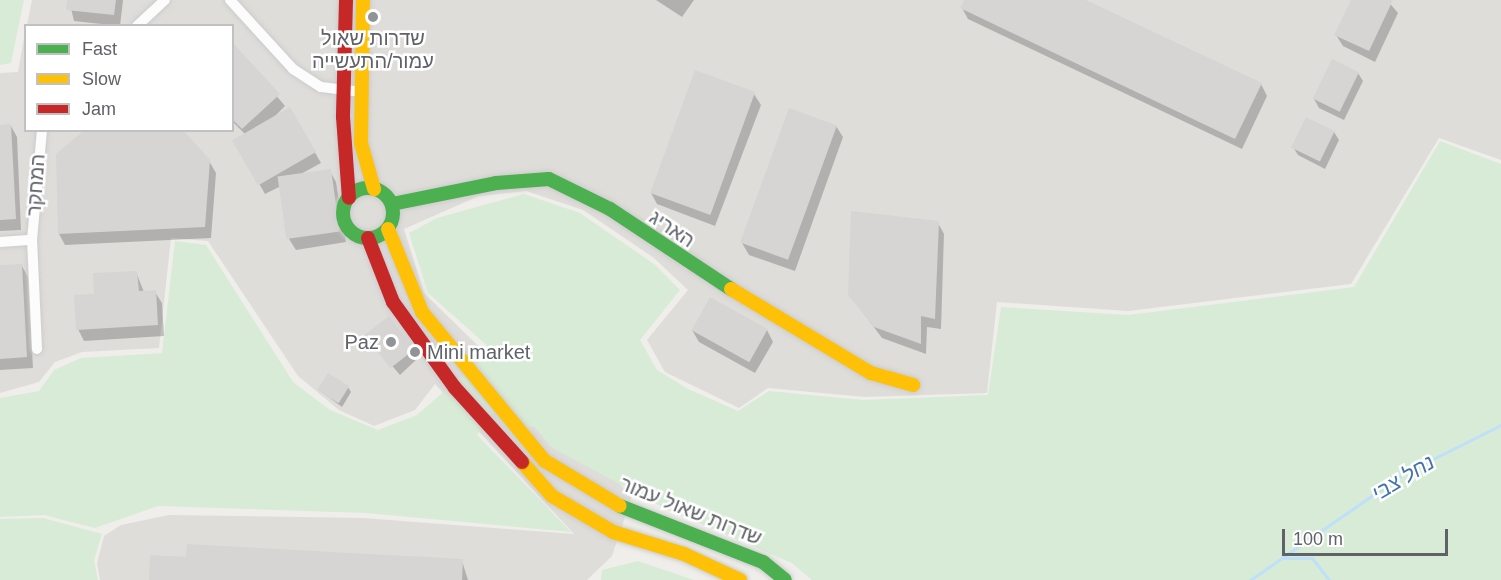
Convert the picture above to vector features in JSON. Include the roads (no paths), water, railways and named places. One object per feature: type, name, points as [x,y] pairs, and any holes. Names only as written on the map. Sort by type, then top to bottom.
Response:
[{"type":"street","points":[[139,24],[165,0]]},
{"type":"street","points":[[230,0],[293,69],[321,87],[360,92]]},
{"type":"street","points":[[346,0],[343,91],[349,198],[344,210],[347,226],[368,238],[407,322],[455,388],[552,496],[613,532],[684,554],[741,580]]},
{"type":"street","points":[[363,0],[360,92],[364,166],[374,189],[392,204],[388,229],[368,238]]},
{"type":"street","name":"המחקר","points":[[37,349],[32,240],[42,132]]},
{"type":"street","name":"האריג","points":[[392,204],[496,183],[549,179],[610,209],[745,299],[871,373],[913,385]]},
{"type":"street","points":[[349,198],[374,189]]},
{"type":"street","name":"שדרות שאול עמור","points":[[388,229],[422,312],[545,461],[629,511],[764,562],[785,580]]},
{"type":"street","name":"המחקר","points":[[0,242],[32,240]]},
{"type":"waterway","name":"נחל צבי","points":[[1250,580],[1403,474],[1501,425]]},
{"type":"waterway","points":[[1284,558],[1312,558],[1329,580]]},
{"type":"place","name":"שדרות שאול עמור/התעשייה","points":[[373,17]]},
{"type":"place","name":"Paz","points":[[391,342]]},
{"type":"place","name":"Mini market","points":[[415,352]]}]
